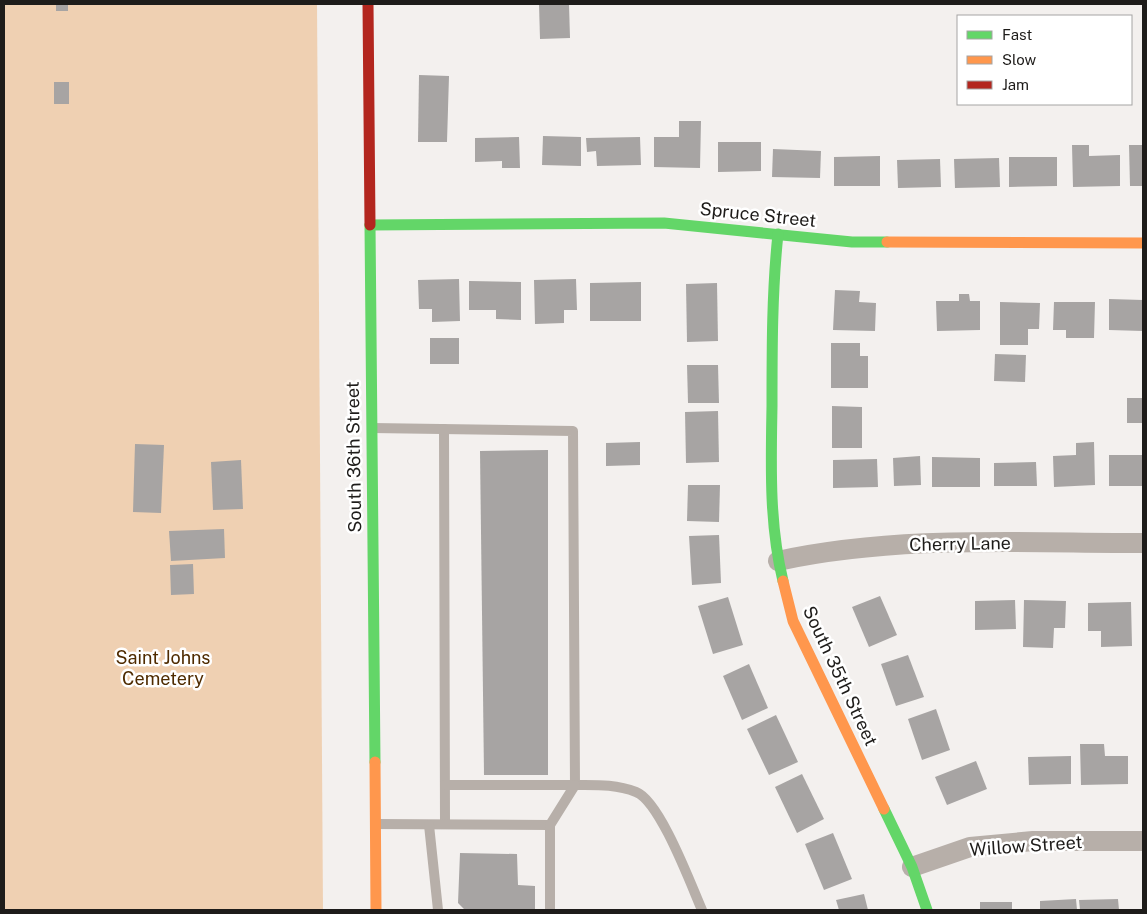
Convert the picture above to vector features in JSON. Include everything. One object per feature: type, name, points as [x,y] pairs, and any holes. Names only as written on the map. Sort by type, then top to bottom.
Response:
[{"type":"street","name":"South 36th Street","points":[[368,4],[376,910]]},
{"type":"street","name":"Spruce Street","points":[[370,225],[664,224],[852,242],[1143,243]]},
{"type":"street","name":"South 35th Street","points":[[778,234],[773,283],[771,482],[778,562],[793,621],[912,867],[927,910]]},
{"type":"street","name":"Cherry Lane","points":[[778,562],[826,551],[866,546],[931,543],[1143,543]]},
{"type":"street","name":"Willow Street","points":[[912,867],[970,847],[1033,841],[1143,841]]},
{"type":"lane","points":[[371,428],[573,431],[575,785],[550,824],[550,910]]},
{"type":"lane","points":[[444,429],[445,824]]},
{"type":"lane","points":[[445,785],[611,785],[638,792],[659,814],[702,910]]},
{"type":"lane","points":[[375,824],[550,824]]},
{"type":"lane","points":[[429,824],[438,910]]},
{"type":"green space","name":"Saint Johns Cemetery","points":[[4,4],[317,4],[323,910],[4,910]]},
{"type":"building","points":[[56,4],[68,4],[68,11],[56,11]]},
{"type":"building","points":[[539,4],[569,4],[570,38],[540,39]]},
{"type":"building","points":[[419,75],[449,76],[447,142],[418,142]]},
{"type":"building","points":[[54,82],[69,82],[69,104],[54,104]]},
{"type":"building","points":[[679,121],[701,121],[700,168],[654,167],[654,137],[679,137]]},
{"type":"building","points":[[543,136],[581,137],[581,166],[542,165]]},
{"type":"building","points":[[519,137],[520,168],[502,168],[502,161],[475,162],[475,138]]},
{"type":"building","points":[[640,137],[641,165],[597,166],[596,151],[587,152],[586,138]]},
{"type":"building","points":[[718,142],[761,142],[761,171],[718,172]]},
{"type":"building","points":[[1072,145],[1089,145],[1089,156],[1120,155],[1120,186],[1073,187]]},
{"type":"building","points":[[1129,145],[1143,145],[1143,186],[1130,186]]},
{"type":"building","points":[[773,149],[821,151],[820,178],[772,177]]},
{"type":"building","points":[[880,156],[880,186],[834,186],[834,157]]},
{"type":"building","points":[[1009,157],[1057,157],[1057,186],[1009,187]]},
{"type":"building","points":[[999,158],[1000,187],[955,188],[954,159]]},
{"type":"building","points":[[940,159],[941,187],[898,188],[897,160]]},
{"type":"building","points":[[459,279],[460,321],[432,322],[432,309],[419,309],[418,280]]},
{"type":"building","points":[[576,279],[577,310],[564,310],[564,323],[535,324],[534,280]]},
{"type":"building","points":[[469,281],[521,282],[521,320],[496,319],[496,310],[469,310]]},
{"type":"building","points":[[641,282],[641,321],[590,321],[590,283]]},
{"type":"building","points":[[717,283],[718,341],[687,342],[686,284]]},
{"type":"building","points":[[835,290],[860,291],[859,302],[876,303],[875,331],[833,330]]},
{"type":"building","points":[[959,294],[969,294],[970,301],[980,301],[980,330],[937,331],[936,301],[959,301]]},
{"type":"building","points":[[1109,299],[1143,300],[1143,331],[1109,330]]},
{"type":"building","points":[[1000,302],[1040,303],[1039,329],[1028,329],[1028,345],[1000,345]]},
{"type":"building","points":[[1054,302],[1095,302],[1094,338],[1066,338],[1066,330],[1053,330]]},
{"type":"building","points":[[430,338],[459,338],[459,364],[430,364]]},
{"type":"building","points":[[831,343],[860,343],[860,356],[868,356],[868,388],[831,388]]},
{"type":"building","points":[[995,354],[1026,355],[1025,382],[994,381]]},
{"type":"building","points":[[687,365],[718,365],[719,403],[688,403]]},
{"type":"building","points":[[1127,398],[1143,398],[1143,423],[1127,423]]},
{"type":"building","points":[[832,406],[862,407],[862,448],[832,448]]},
{"type":"building","points":[[718,411],[719,462],[686,463],[685,412]]},
{"type":"building","points":[[640,442],[640,465],[606,466],[606,443]]},
{"type":"building","points":[[1094,442],[1095,485],[1054,487],[1053,456],[1076,455],[1076,443]]},
{"type":"building","points":[[135,444],[164,445],[161,513],[133,512]]},
{"type":"building","points":[[548,450],[548,775],[484,775],[480,451]]},
{"type":"building","points":[[1109,455],[1143,455],[1143,486],[1109,486]]},
{"type":"building","points":[[920,456],[921,485],[894,486],[893,458]]},
{"type":"building","points":[[932,457],[980,458],[980,487],[932,487]]},
{"type":"building","points":[[877,459],[878,487],[833,488],[833,460]]},
{"type":"building","points":[[241,460],[243,509],[213,510],[211,462]]},
{"type":"building","points":[[1036,462],[1037,486],[994,486],[994,463]]},
{"type":"building","points":[[688,485],[720,485],[719,522],[687,521]]},
{"type":"building","points":[[224,529],[225,558],[171,561],[169,531]]},
{"type":"building","points":[[719,535],[721,583],[692,585],[689,536]]},
{"type":"building","points":[[193,564],[194,594],[171,595],[170,565]]},
{"type":"building","points":[[880,596],[897,635],[869,647],[852,607]]},
{"type":"building","points":[[728,597],[743,645],[713,654],[698,606]]},
{"type":"building","points":[[1015,600],[1016,629],[975,630],[975,601]]},
{"type":"building","points":[[1024,600],[1066,601],[1065,628],[1054,628],[1053,648],[1023,647]]},
{"type":"building","points":[[1131,602],[1132,646],[1101,647],[1101,631],[1088,631],[1088,603]]},
{"type":"building","points":[[908,655],[924,697],[896,706],[881,664]]},
{"type":"building","points":[[749,664],[768,708],[742,720],[723,676]]},
{"type":"building","points":[[936,709],[950,750],[922,760],[908,719]]},
{"type":"building","points":[[776,715],[798,762],[769,775],[747,729]]},
{"type":"building","points":[[1080,744],[1104,744],[1105,756],[1128,756],[1128,784],[1081,785]]},
{"type":"building","points":[[1071,756],[1071,784],[1029,785],[1028,757]]},
{"type":"building","points":[[976,761],[987,789],[947,805],[935,777]]},
{"type":"building","points":[[802,774],[824,819],[797,833],[775,787]]},
{"type":"building","points":[[833,833],[852,879],[824,890],[805,844]]},
{"type":"building","points":[[460,853],[517,854],[518,885],[535,886],[535,910],[465,910],[458,903]]},
{"type":"building","points":[[864,894],[868,910],[839,910],[836,900]]},
{"type":"building","points":[[1076,899],[1077,910],[1040,910],[1040,901]]},
{"type":"building","points":[[1118,899],[1119,910],[1080,910],[1079,900]]},
{"type":"building","points":[[980,902],[1012,902],[1012,910],[980,910]]},
{"type":"traffic: fast","points":[[370,225],[664,223],[852,242],[887,242]]},
{"type":"traffic: fast","points":[[370,225],[375,762]]},
{"type":"traffic: fast","points":[[778,234],[773,320],[771,472],[775,538],[783,581]]},
{"type":"traffic: fast","points":[[884,809],[912,867],[927,910]]},
{"type":"traffic: slow","points":[[887,242],[1143,243]]},
{"type":"traffic: slow","points":[[783,581],[793,621],[884,809]]},
{"type":"traffic: slow","points":[[375,762],[376,910]]},
{"type":"traffic: jam","points":[[368,4],[370,225]]}]
